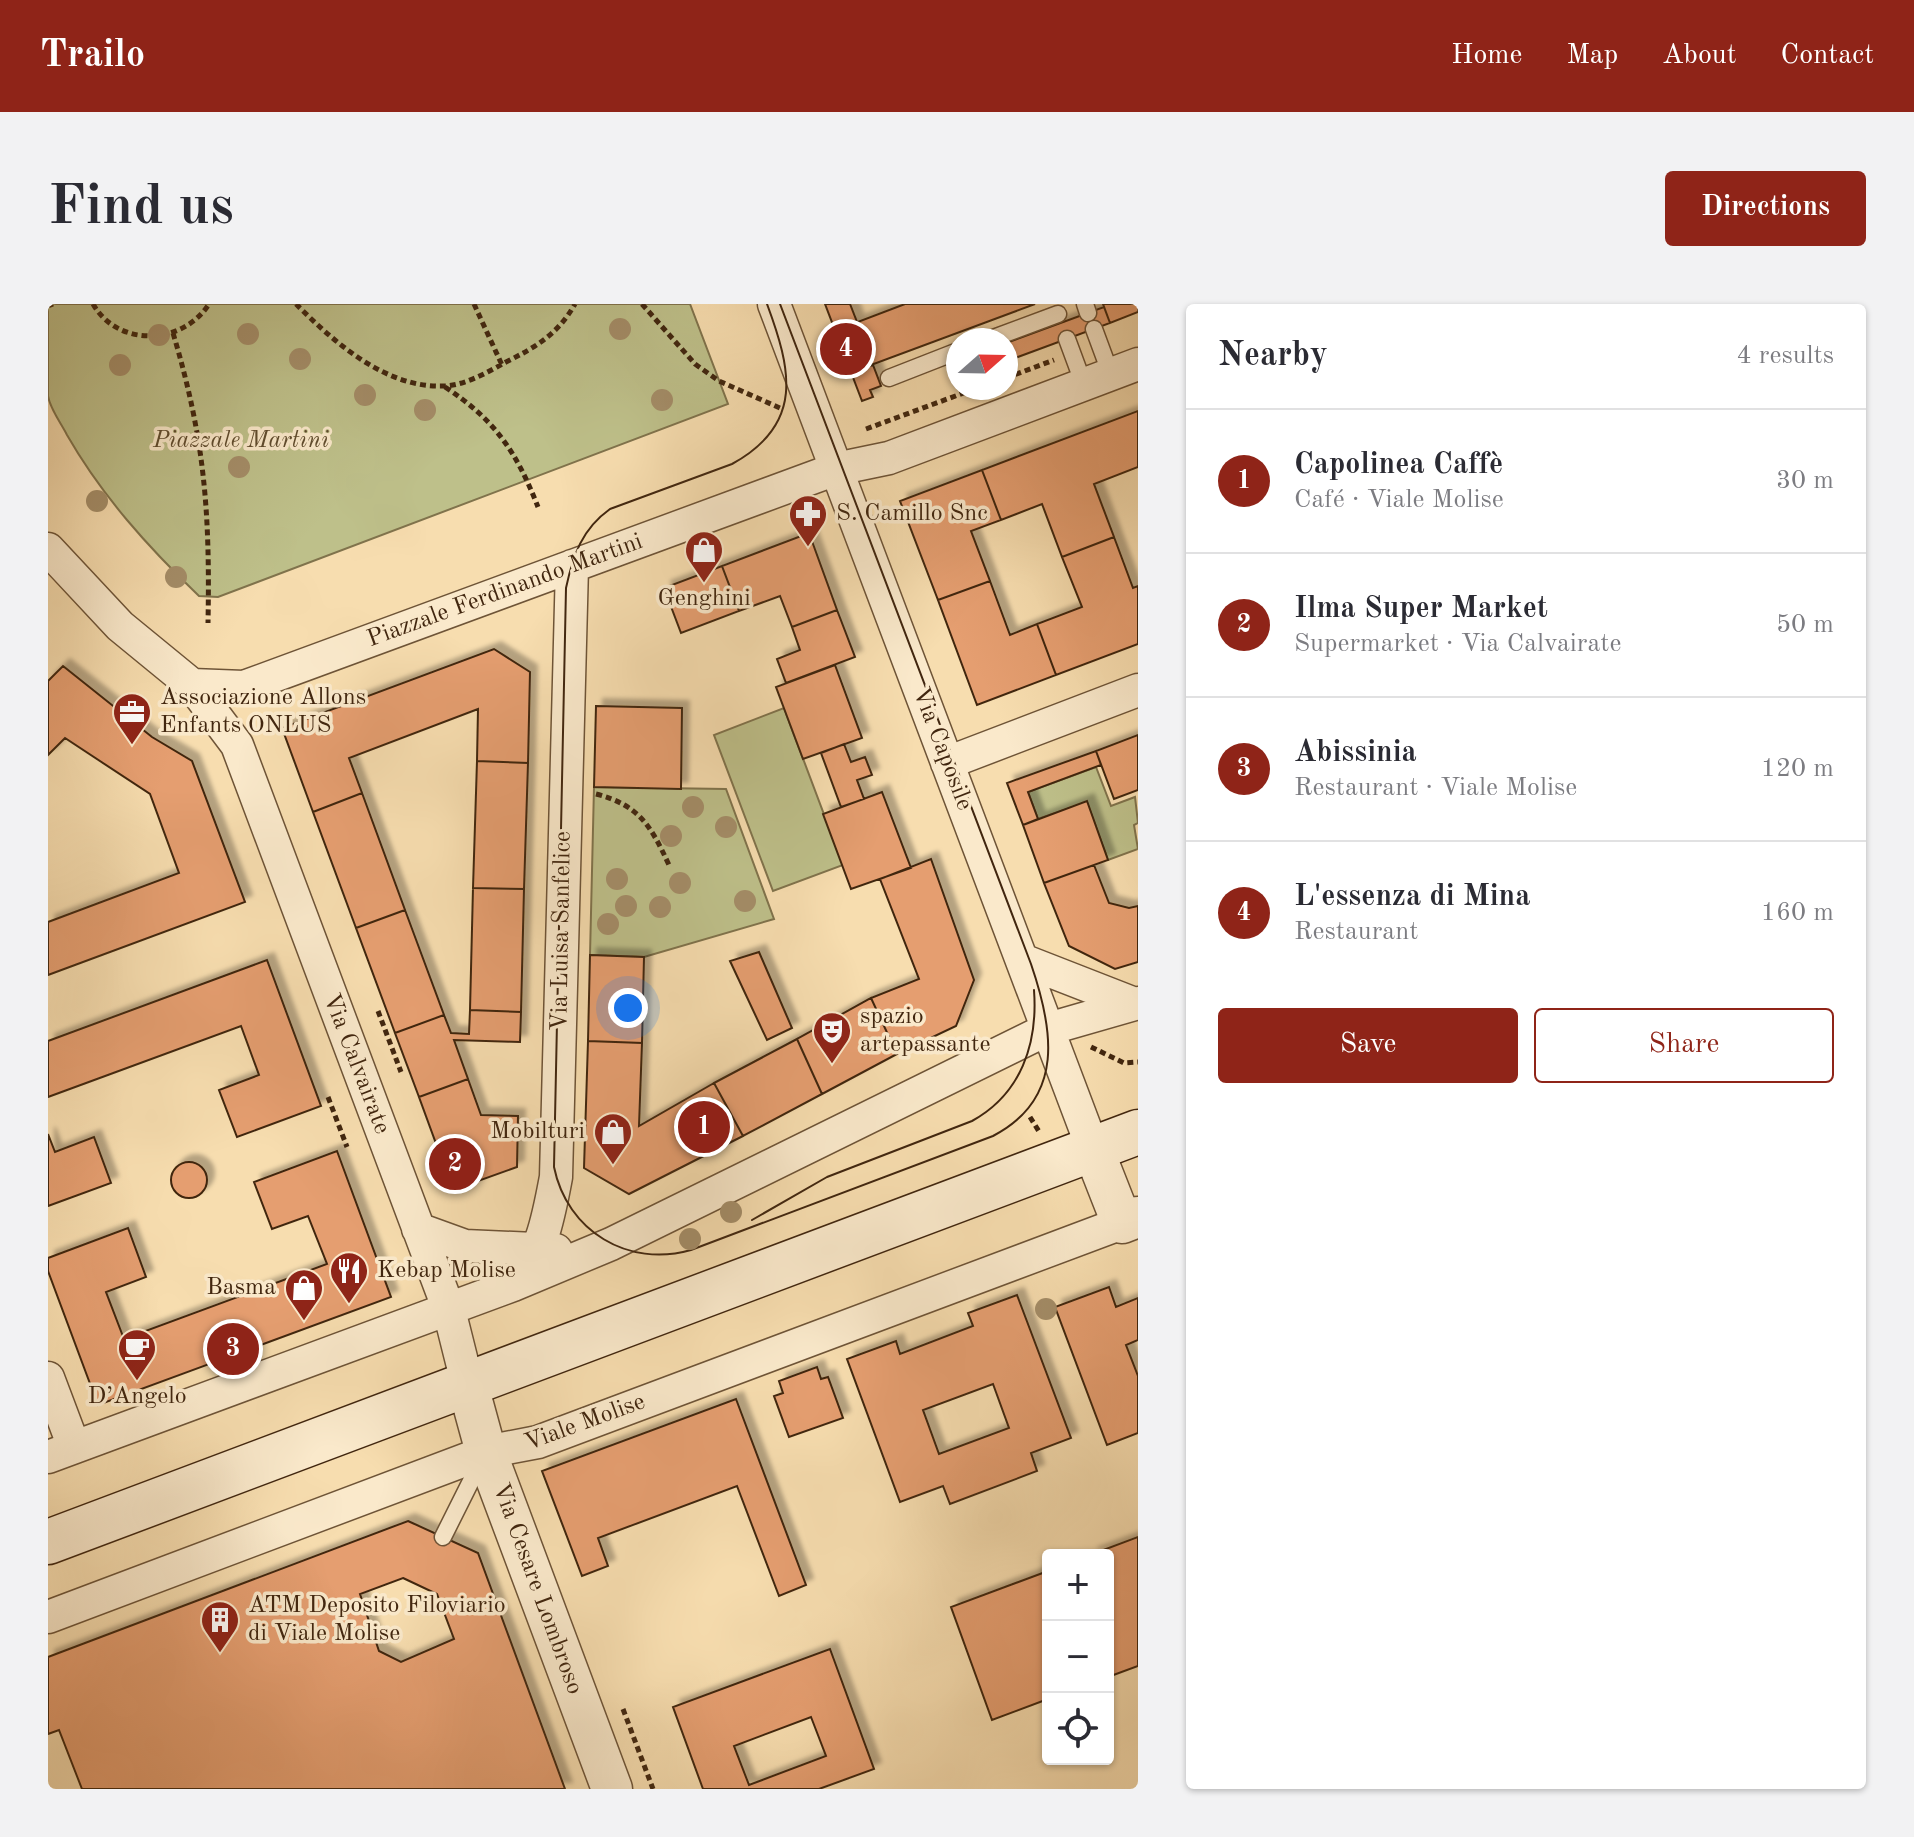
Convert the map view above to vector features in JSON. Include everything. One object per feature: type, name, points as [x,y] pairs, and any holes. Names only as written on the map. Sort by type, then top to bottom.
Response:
[{"type":"main road","points":[[48,1542],[1138,1132]]},
{"type":"street","points":[[774,304],[836,469]]},
{"type":"street","name":"Piazzale Ferdinando Martini","points":[[192,685],[244,687],[836,469],[889,458],[1111,375]]},
{"type":"street","name":"Via Caposile","points":[[836,469],[1048,1029]]},
{"type":"street","points":[[48,549],[120,626],[192,685]]},
{"type":"street","name":"Via Luisa Sanfelice","points":[[513,1285],[527,1271],[537,1249],[556,1177],[572,566]]},
{"type":"street","name":"Via Calvairate","points":[[192,685],[237,745],[449,1310],[468,1386]]},
{"type":"street","name":"Via Calvairate","points":[[237,745],[237,720],[244,687]]},
{"type":"street","points":[[947,763],[1138,690]]},
{"type":"street","points":[[1022,960],[1137,1004]]},
{"type":"street","points":[[48,1378],[61,1452],[513,1285],[611,1244],[1048,1029],[1137,1004]]},
{"type":"street","name":"Viale Molise","points":[[48,1617],[486,1452],[538,1442],[1130,1220],[1093,1149],[1048,1029]]},
{"type":"street","points":[[418,1229],[465,1246],[578,1251],[611,1244]]},
{"type":"street","name":"Via Cesare Lombroso","points":[[468,1386],[486,1452],[612,1789]]},
{"type":"lane","points":[[1018,329],[1058,314]]},
{"type":"lane","points":[[1089,315],[1111,375]]},
{"type":"lane","points":[[1067,339],[1111,375]]},
{"type":"lane","points":[[889,378],[946,356]]},
{"type":"lane","points":[[443,1537],[486,1452]]},
{"type":"path","points":[[93,304],[112,325],[132,334],[153,337],[190,325],[209,304]]},
{"type":"path","points":[[296,304],[317,326],[390,377],[444,386],[474,406],[500,431],[538,507]]},
{"type":"path","points":[[474,304],[502,365]]},
{"type":"path","points":[[444,386],[502,365],[543,343],[563,325],[575,304]]},
{"type":"path","points":[[642,304],[695,364],[719,381],[783,410]]},
{"type":"path","points":[[173,333],[203,449],[209,537],[208,623]]},
{"type":"path","points":[[861,431],[946,399]]},
{"type":"path","points":[[587,793],[622,800],[642,817],[669,865]]},
{"type":"path","points":[[378,1011],[401,1072]]},
{"type":"path","points":[[328,1097],[347,1147]]},
{"type":"path","points":[[1030,1117],[1042,1136]]},
{"type":"path","points":[[623,1709],[653,1789]]},
{"type":"green space","name":"Piazzale Martini","points":[[48,304],[690,304],[728,404],[218,597],[199,596],[144,540],[111,500],[53,411],[48,396]]},
{"type":"green space","points":[[784,708],[843,865],[773,891],[714,735]]},
{"type":"green space","points":[[1096,767],[1111,806],[1135,797],[1138,823],[1134,825],[1138,849],[1108,860],[1087,802],[1038,819],[1028,792]]},
{"type":"green space","points":[[594,787],[726,789],[774,919],[644,957],[590,955]]},
{"type":"building","points":[[825,304],[850,304],[857,322],[847,326],[863,368],[873,365],[881,386],[870,390],[873,397],[862,401]]},
{"type":"building","points":[[905,304],[1035,304],[970,328],[946,328],[946,337],[863,368],[847,326]]},
{"type":"building","points":[[1103,304],[1138,304],[1138,312],[1110,323]]},
{"type":"building","points":[[1104,307],[1110,323],[1018,357],[1018,339]]},
{"type":"building","points":[[1138,411],[1138,467],[1094,484],[1114,537],[1062,557],[1042,504],[1001,520],[982,470]]},
{"type":"building","points":[[982,470],[1001,520],[971,531],[990,581],[938,600],[900,501]]},
{"type":"building","points":[[809,533],[837,610],[792,627],[780,596],[739,611],[722,566]]},
{"type":"building","points":[[1114,537],[1133,588],[1138,586],[1138,644],[1056,675],[1037,624],[1082,607],[1062,557]]},
{"type":"building","points":[[722,566],[739,611],[681,633],[664,588]]},
{"type":"building","points":[[990,581],[1010,635],[1037,624],[1056,675],[977,705],[938,600]]},
{"type":"building","points":[[837,610],[855,657],[786,683],[777,659],[800,650],[792,627]]},
{"type":"building","points":[[494,649],[530,672],[528,763],[477,761],[478,709],[349,758],[362,793],[313,812],[282,728]]},
{"type":"building","points":[[835,665],[862,738],[803,759],[776,687]]},
{"type":"building","points":[[63,666],[152,737],[192,761],[245,902],[48,975],[48,922],[179,873],[150,794],[65,738],[48,755],[48,681]]},
{"type":"building","points":[[596,706],[682,708],[681,789],[594,787]]},
{"type":"building","points":[[1138,735],[1138,790],[1114,799],[1096,751]]},
{"type":"building","points":[[844,744],[851,762],[865,757],[872,775],[857,780],[864,799],[841,807],[821,753]]},
{"type":"building","points":[[1096,751],[1101,765],[1028,792],[1038,819],[1023,825],[1007,783]]},
{"type":"building","points":[[477,761],[528,763],[524,889],[473,888]]},
{"type":"building","points":[[882,792],[911,868],[851,889],[823,814]]},
{"type":"building","points":[[362,793],[405,910],[356,928],[313,812]]},
{"type":"building","points":[[1087,801],[1108,860],[1044,883],[1023,825]]},
{"type":"building","points":[[931,859],[974,980],[956,1026],[897,1054],[871,998],[919,979],[880,879]]},
{"type":"building","points":[[1094,865],[1109,903],[1129,908],[1138,906],[1138,962],[1115,969],[1069,946],[1044,883]]},
{"type":"building","points":[[473,888],[524,889],[521,1012],[470,1010]]},
{"type":"building","points":[[405,910],[444,1015],[395,1033],[356,928]]},
{"type":"building","points":[[759,952],[792,1028],[767,1040],[730,961]]},
{"type":"building","points":[[590,955],[644,957],[642,1043],[588,1041]]},
{"type":"building","points":[[267,960],[321,1106],[237,1137],[219,1090],[259,1075],[241,1026],[48,1097],[48,1041]]},
{"type":"building","points":[[871,998],[897,1054],[822,1094],[797,1039]]},
{"type":"building","points":[[470,1010],[521,1012],[520,1042],[454,1040],[468,1079],[419,1097],[395,1033],[444,1015],[451,1033],[469,1034]]},
{"type":"building","points":[[797,1039],[822,1094],[743,1136],[714,1083]]},
{"type":"building","points":[[588,1041],[642,1043],[639,1126],[714,1083],[743,1136],[629,1194],[584,1168]]},
{"type":"building","points":[[468,1079],[481,1115],[518,1116],[517,1167],[453,1190],[419,1097]]},
{"type":"building","points":[[48,1134],[55,1152],[94,1137],[111,1183],[48,1206]]},
{"type":"building","points":[[337,1151],[391,1297],[98,1405],[48,1271],[48,1258],[128,1228],[146,1277],[106,1292],[124,1339],[327,1264],[308,1216],[272,1229],[254,1182]]},
{"type":"building","points":[[189,1162],[202,1167],[207,1180],[202,1193],[189,1198],[176,1193],[171,1180],[176,1167]]},
{"type":"building","points":[[1109,1287],[1116,1307],[1138,1298],[1138,1340],[1126,1345],[1138,1376],[1138,1433],[1107,1445],[1055,1307]]},
{"type":"building","points":[[1017,1295],[1071,1438],[1031,1453],[1037,1471],[950,1504],[943,1486],[900,1502],[847,1359],[896,1341],[900,1354],[973,1326],[968,1313]],"holes":[[[993,1384],[1009,1428],[939,1454],[923,1410]]]},
{"type":"building","points":[[817,1367],[821,1379],[828,1377],[843,1418],[789,1437],[774,1396],[783,1393],[779,1381]]},
{"type":"building","points":[[736,1399],[806,1585],[779,1596],[737,1486],[598,1538],[608,1566],[582,1576],[542,1471]]},
{"type":"building","name":"ATM Deposito Filoviario di Viale Molise","points":[[408,1521],[478,1553],[565,1789],[82,1789],[59,1730],[48,1734],[48,1657]],"holes":[[[403,1578],[437,1594],[454,1639],[401,1662],[379,1651],[360,1594]]]},
{"type":"building","points":[[1138,1537],[1138,1666],[1114,1675],[1114,1549],[1106,1549]]},
{"type":"building","points":[[1042,1573],[1042,1701],[992,1720],[951,1607]]},
{"type":"building","points":[[830,1649],[874,1769],[819,1789],[703,1789],[673,1707]],"holes":[[[811,1717],[826,1756],[749,1785],[734,1746]]]},
{"type":"tram line","points":[[767,304],[786,373],[786,393],[772,431],[732,464],[610,509],[592,525],[580,544],[566,588],[554,1167],[561,1190],[586,1226],[623,1249],[645,1254],[691,1250],[993,1136],[1016,1120],[1033,1102],[1043,1082],[1048,1060],[1045,1013],[1031,964],[780,304]]},
{"type":"tram line","points":[[752,1220],[827,1177],[972,1121],[989,1110],[1003,1097],[1023,1066],[1033,1029],[1034,990]]},
{"type":"place","name":"L'essenza di Mina","points":[[846,349]]},
{"type":"place","name":"S. Camillo Snc","points":[[808,548]]},
{"type":"place","name":"Genghini","points":[[704,584]]},
{"type":"place","name":"Associazione Allons Enfants ONLUS","points":[[132,746]]},
{"type":"place","name":"spazio artepassante","points":[[832,1065]]},
{"type":"place","name":"Capolinea Caffè","points":[[704,1127]]},
{"type":"place","name":"Ilma Super Market","points":[[455,1164]]},
{"type":"place","name":"Mobilturi","points":[[613,1166]]},
{"type":"place","name":"Kebap Molise","points":[[349,1305]]},
{"type":"place","name":"Basma","points":[[304,1322]]},
{"type":"place","name":"Abissinia","points":[[233,1349]]},
{"type":"place","name":"D’Angelo","points":[[137,1382]]},
{"type":"place","name":"ATM Deposito Filoviario di Viale Molise","points":[[220,1654]]}]
